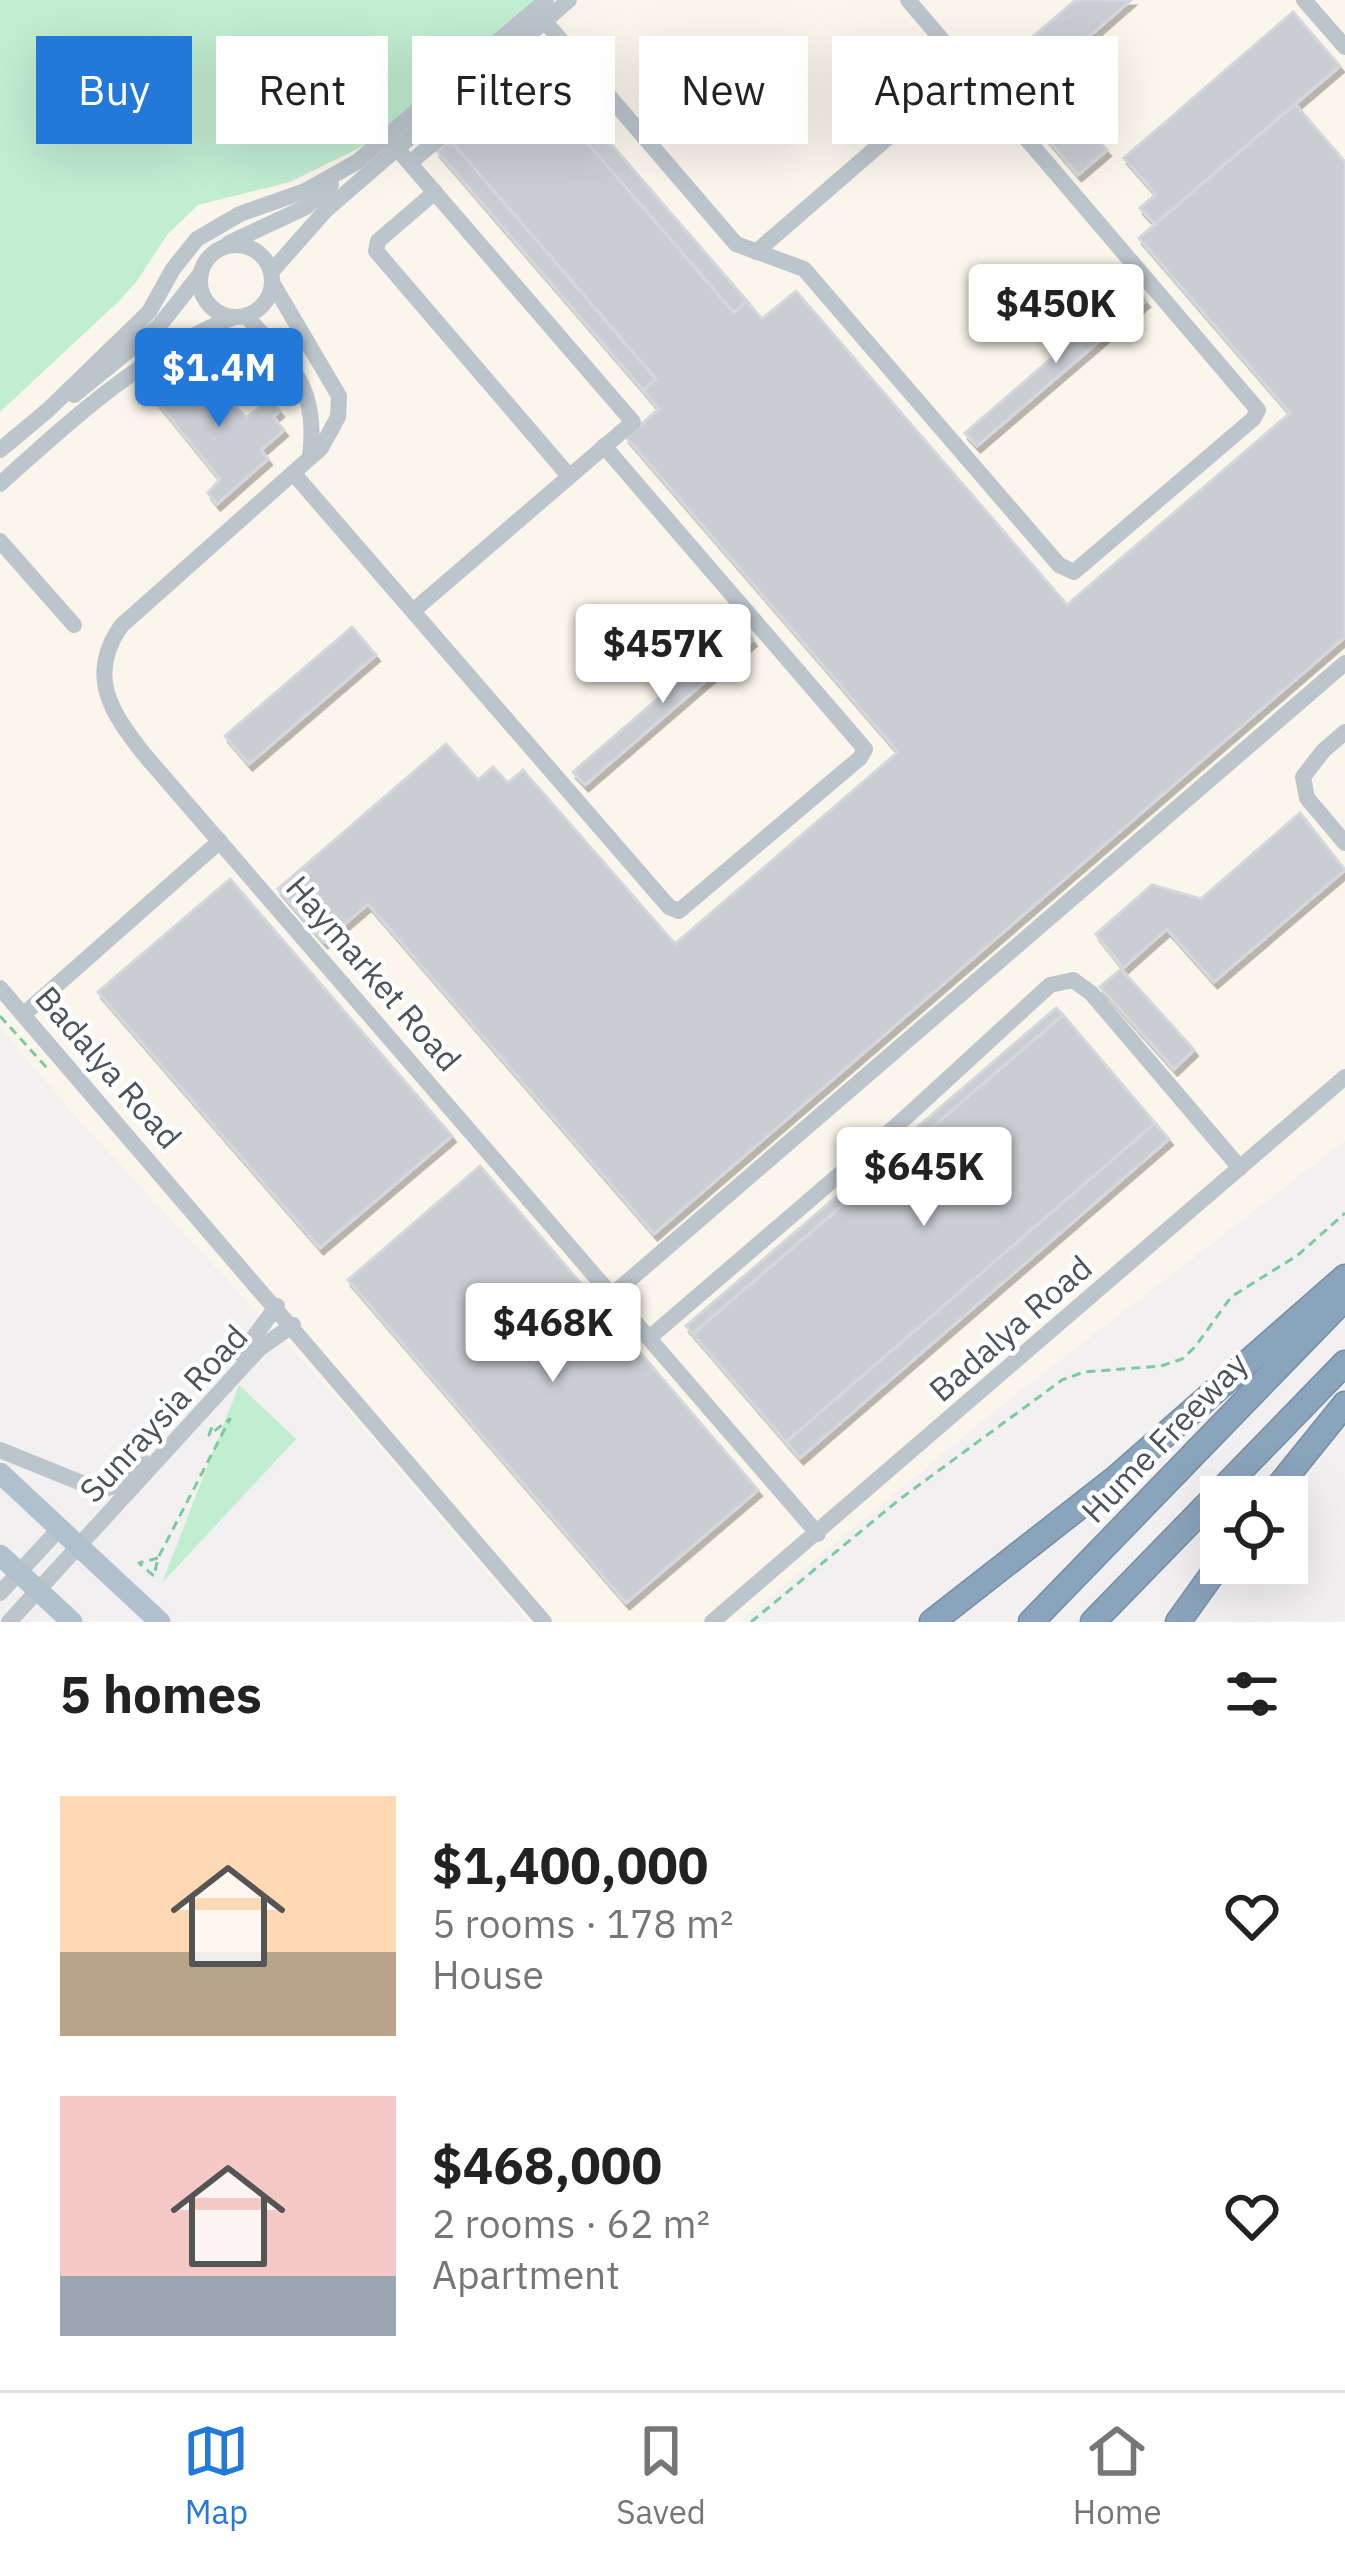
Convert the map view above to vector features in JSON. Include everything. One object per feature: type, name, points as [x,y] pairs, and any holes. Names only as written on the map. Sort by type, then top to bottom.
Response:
[{"type":"highway","points":[[932,1622],[1116,1478],[1345,1277]]},
{"type":"highway","name":"Hume Freeway","points":[[1031,1622],[1345,1298]]},
{"type":"highway","points":[[1094,1622],[1345,1363]]},
{"type":"highway","points":[[1287,1476],[1345,1404]]},
{"type":"highway","points":[[1178,1622],[1205,1584]]},
{"type":"main road","points":[[0,1473],[160,1622]]},
{"type":"main road","points":[[0,1555],[72,1622]]},
{"type":"street","points":[[0,484],[100,395],[174,345],[265,304],[272,277],[326,210],[392,142],[542,10],[569,0]]},
{"type":"street","points":[[908,0],[939,36]]},
{"type":"street","points":[[1304,0],[1345,47]]},
{"type":"street","points":[[615,104],[736,244],[804,269],[1068,572],[1080,568],[1253,419],[1257,407],[1031,144]]},
{"type":"street","points":[[0,450],[149,312],[197,239],[240,214],[305,191],[392,142]]},
{"type":"street","points":[[392,142],[633,422],[412,611]]},
{"type":"street","points":[[410,163],[432,144]]},
{"type":"street","points":[[756,251],[880,144]]},
{"type":"street","points":[[48,410],[79,392],[158,326],[213,252],[306,207],[357,162]]},
{"type":"street","points":[[435,192],[378,241],[376,251],[568,476]]},
{"type":"street","points":[[223,246],[235,244],[258,251],[272,277]]},
{"type":"street","points":[[200,273],[204,297],[222,314],[240,316],[306,389],[314,429],[310,456]]},
{"type":"street","name":"Haymarket Road","points":[[272,277],[339,396],[338,417],[329,439],[294,474],[121,626],[104,662],[105,687],[128,734],[818,1534]]},
{"type":"street","points":[[294,474],[672,909],[686,908],[860,758],[864,745],[604,446]]},
{"type":"street","points":[[0,541],[74,626]]},
{"type":"street","points":[[612,1295],[1345,663]]},
{"type":"street","points":[[1345,731],[1303,777],[1307,797],[1345,843]]},
{"type":"street","points":[[24,1014],[220,841]]},
{"type":"street","points":[[649,1338],[904,1119],[1050,985],[1073,980],[1091,993],[1240,1168]]},
{"type":"street","name":"Badalya Road","points":[[1,988],[544,1622]]},
{"type":"street","name":"Badalya Road","points":[[712,1622],[1345,1077]]},
{"type":"street","name":"Sunraysia Road","points":[[0,1450],[89,1487],[120,1485],[248,1347],[277,1306]]},
{"type":"street","name":"Sunraysia Road","points":[[10,1622],[259,1349],[293,1325]]},
{"type":"street","points":[[0,1593],[60,1528]]},
{"type":"path","points":[[752,1622],[900,1499],[1062,1380],[1084,1372],[1161,1366],[1182,1359],[1231,1297],[1298,1256],[1345,1213]]},
{"type":"path","points":[[158,1558],[230,1419],[209,1435],[218,1416],[207,1406]]},
{"type":"shaded area","points":[[195,0],[1345,0],[1345,1141],[992,1413],[740,1622],[529,1622],[338,1399],[77,1118],[0,1027],[0,182],[41,144],[192,144],[192,36],[156,36]]},
{"type":"green space","points":[[0,0],[533,0],[492,36],[412,36],[412,105],[388,126],[388,36],[216,36],[216,144],[367,144],[290,182],[198,205],[167,235],[119,301],[0,412]]},
{"type":"green space","points":[[239,1385],[296,1439],[162,1583]]},
{"type":"building","points":[[1076,0],[1131,0],[1090,36],[1034,36]]},
{"type":"building","points":[[1293,12],[1340,66],[1155,224],[1140,208],[1156,194],[1124,158]]},
{"type":"building","points":[[1295,104],[1345,162],[1345,637],[654,1234],[368,904],[324,942],[278,889],[446,744],[478,780],[493,767],[508,783],[523,770],[675,944],[898,752],[626,437],[659,409],[643,390],[656,379],[453,144],[588,144],[734,313],[747,301],[762,319],[796,291],[1067,605],[1290,413],[1139,238]]},
{"type":"building","points":[[453,144],[656,379],[643,390],[437,151]]},
{"type":"building","points":[[588,144],[611,144],[747,301],[734,313]]},
{"type":"building","points":[[1052,144],[1102,144],[1107,150],[1078,175]]},
{"type":"building","points":[[1134,287],[1146,301],[977,446],[965,433]]},
{"type":"building","points":[[183,372],[188,377],[199,373],[228,406],[232,402],[246,418],[270,399],[280,411],[273,417],[284,430],[261,450],[268,459],[217,504],[208,493],[220,479],[151,394]]},
{"type":"building","points":[[742,626],[753,640],[585,785],[573,772]]},
{"type":"building","points":[[352,627],[376,655],[249,764],[225,736]]},
{"type":"building","points":[[1300,813],[1345,870],[1214,982],[1167,929],[1123,968],[1096,934],[1152,885],[1201,899]]},
{"type":"building","points":[[230,879],[452,1136],[320,1248],[98,992]]},
{"type":"building","points":[[1121,969],[1194,1050],[1174,1069],[1100,987]]},
{"type":"building","points":[[1056,1008],[1063,1015],[693,1334],[686,1326]]},
{"type":"building","points":[[1063,1015],[1155,1123],[786,1442],[693,1334]]},
{"type":"building","points":[[1155,1123],[1169,1139],[800,1458],[786,1442]]},
{"type":"building","points":[[480,1166],[758,1490],[626,1603],[348,1280]]}]
